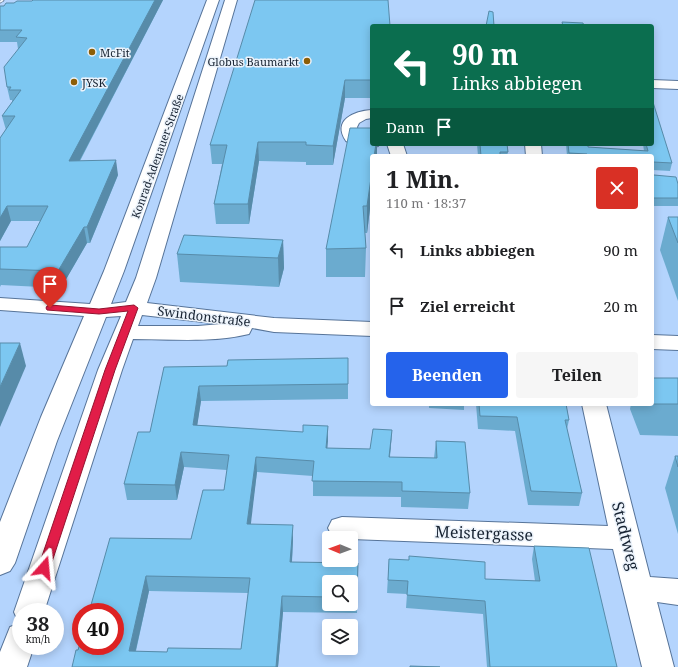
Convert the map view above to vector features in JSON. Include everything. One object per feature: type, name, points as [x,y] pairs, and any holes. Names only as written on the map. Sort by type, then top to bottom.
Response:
[{"type":"street","name":"Konrad-Adenauer-Straße","points":[[0,563],[17,513],[70,376],[99,311],[214,0]]},
{"type":"street","name":"Konrad-Adenauer-Straße","points":[[32,603],[107,379],[146,278],[231,0]]},
{"type":"street","points":[[654,84],[678,85]]},
{"type":"street","points":[[370,114],[361,115],[351,121],[352,138],[370,143]]},
{"type":"street","points":[[0,304],[99,311],[134,308]]},
{"type":"street","name":"Swindonstraße","points":[[134,308],[177,312],[274,325],[370,329]]},
{"type":"street","points":[[99,311],[124,332]]},
{"type":"street","name":"Swindonstraße","points":[[124,332],[198,334],[274,325]]},
{"type":"street","points":[[654,342],[678,343]]},
{"type":"street","name":"Stadtweg","points":[[594,406],[625,538],[658,667]]},
{"type":"street","name":"Meistergasse","points":[[342,528],[625,538]]},
{"type":"street","points":[[639,588],[678,592]]},
{"type":"street","points":[[11,667],[15,655]]},
{"type":"building","points":[[155,0],[69,161],[116,160],[87,227],[84,227],[58,271],[0,269],[0,247],[27,247],[48,206],[7,206],[0,218],[0,138],[15,116],[2,116],[21,90],[9,90],[11,87],[7,87],[4,67],[27,38],[16,37],[22,30],[0,30],[0,6],[17,1]]},
{"type":"building","points":[[255,0],[388,0],[390,24],[370,24],[370,80],[345,80],[333,146],[306,145],[306,142],[258,142],[248,204],[214,204],[227,145],[210,145]]},
{"type":"building","points":[[489,11],[493,12],[494,24],[486,24]]},
{"type":"building","points":[[562,22],[583,24],[562,24]]},
{"type":"building","points":[[654,105],[672,163],[654,162],[654,154],[569,153],[568,146],[588,146],[648,151],[647,146],[654,146]]},
{"type":"building","points":[[350,128],[370,128],[370,146],[376,146],[374,154],[370,154],[370,185],[367,206],[363,206],[366,248],[326,249]]},
{"type":"building","points":[[480,146],[507,146],[508,152],[500,152],[500,154],[481,154]]},
{"type":"building","points":[[654,175],[676,177],[678,184],[678,198],[654,198]]},
{"type":"building","points":[[668,217],[678,217],[678,243]]},
{"type":"building","points":[[184,235],[283,240],[278,258],[177,254]]},
{"type":"building","points":[[0,343],[20,343],[0,387]]},
{"type":"building","points":[[348,358],[348,384],[199,386],[193,425],[303,432],[303,425],[328,426],[326,448],[370,449],[373,429],[392,430],[389,457],[437,458],[436,441],[465,442],[470,493],[402,491],[402,482],[312,481],[314,461],[256,457],[247,524],[293,525],[290,562],[322,562],[322,567],[358,567],[358,575],[322,575],[322,597],[282,596],[276,667],[72,667],[75,655],[124,655],[124,603],[92,603],[110,538],[191,539],[203,490],[224,490],[229,455],[181,452],[175,485],[124,484],[138,432],[150,432],[164,367],[227,366],[228,360]],"holes":[[[146,576],[250,578],[241,649],[168,648],[167,652],[129,651]]]},
{"type":"building","points":[[654,378],[678,378],[678,404],[654,404]]},
{"type":"building","points":[[479,406],[566,406],[569,420],[565,420],[582,493],[531,491],[517,417],[480,416]]},
{"type":"building","points":[[675,456],[678,456],[678,467]]},
{"type":"building","points":[[534,546],[589,548],[617,667],[490,667],[485,601],[407,595],[408,581],[388,580],[389,559],[409,560],[409,556],[485,562],[485,579],[540,581]]},
{"type":"building","points":[[410,666],[440,667],[410,667]]},
{"type":"place","name":"McFit","points":[[92,52]]},
{"type":"place","name":"Globus Baumarkt","points":[[307,61]]},
{"type":"place","name":"JYSK","points":[[74,82]]},
{"type":"route","points":[[44,568],[110,370],[134,308],[99,311],[50,308]]}]
